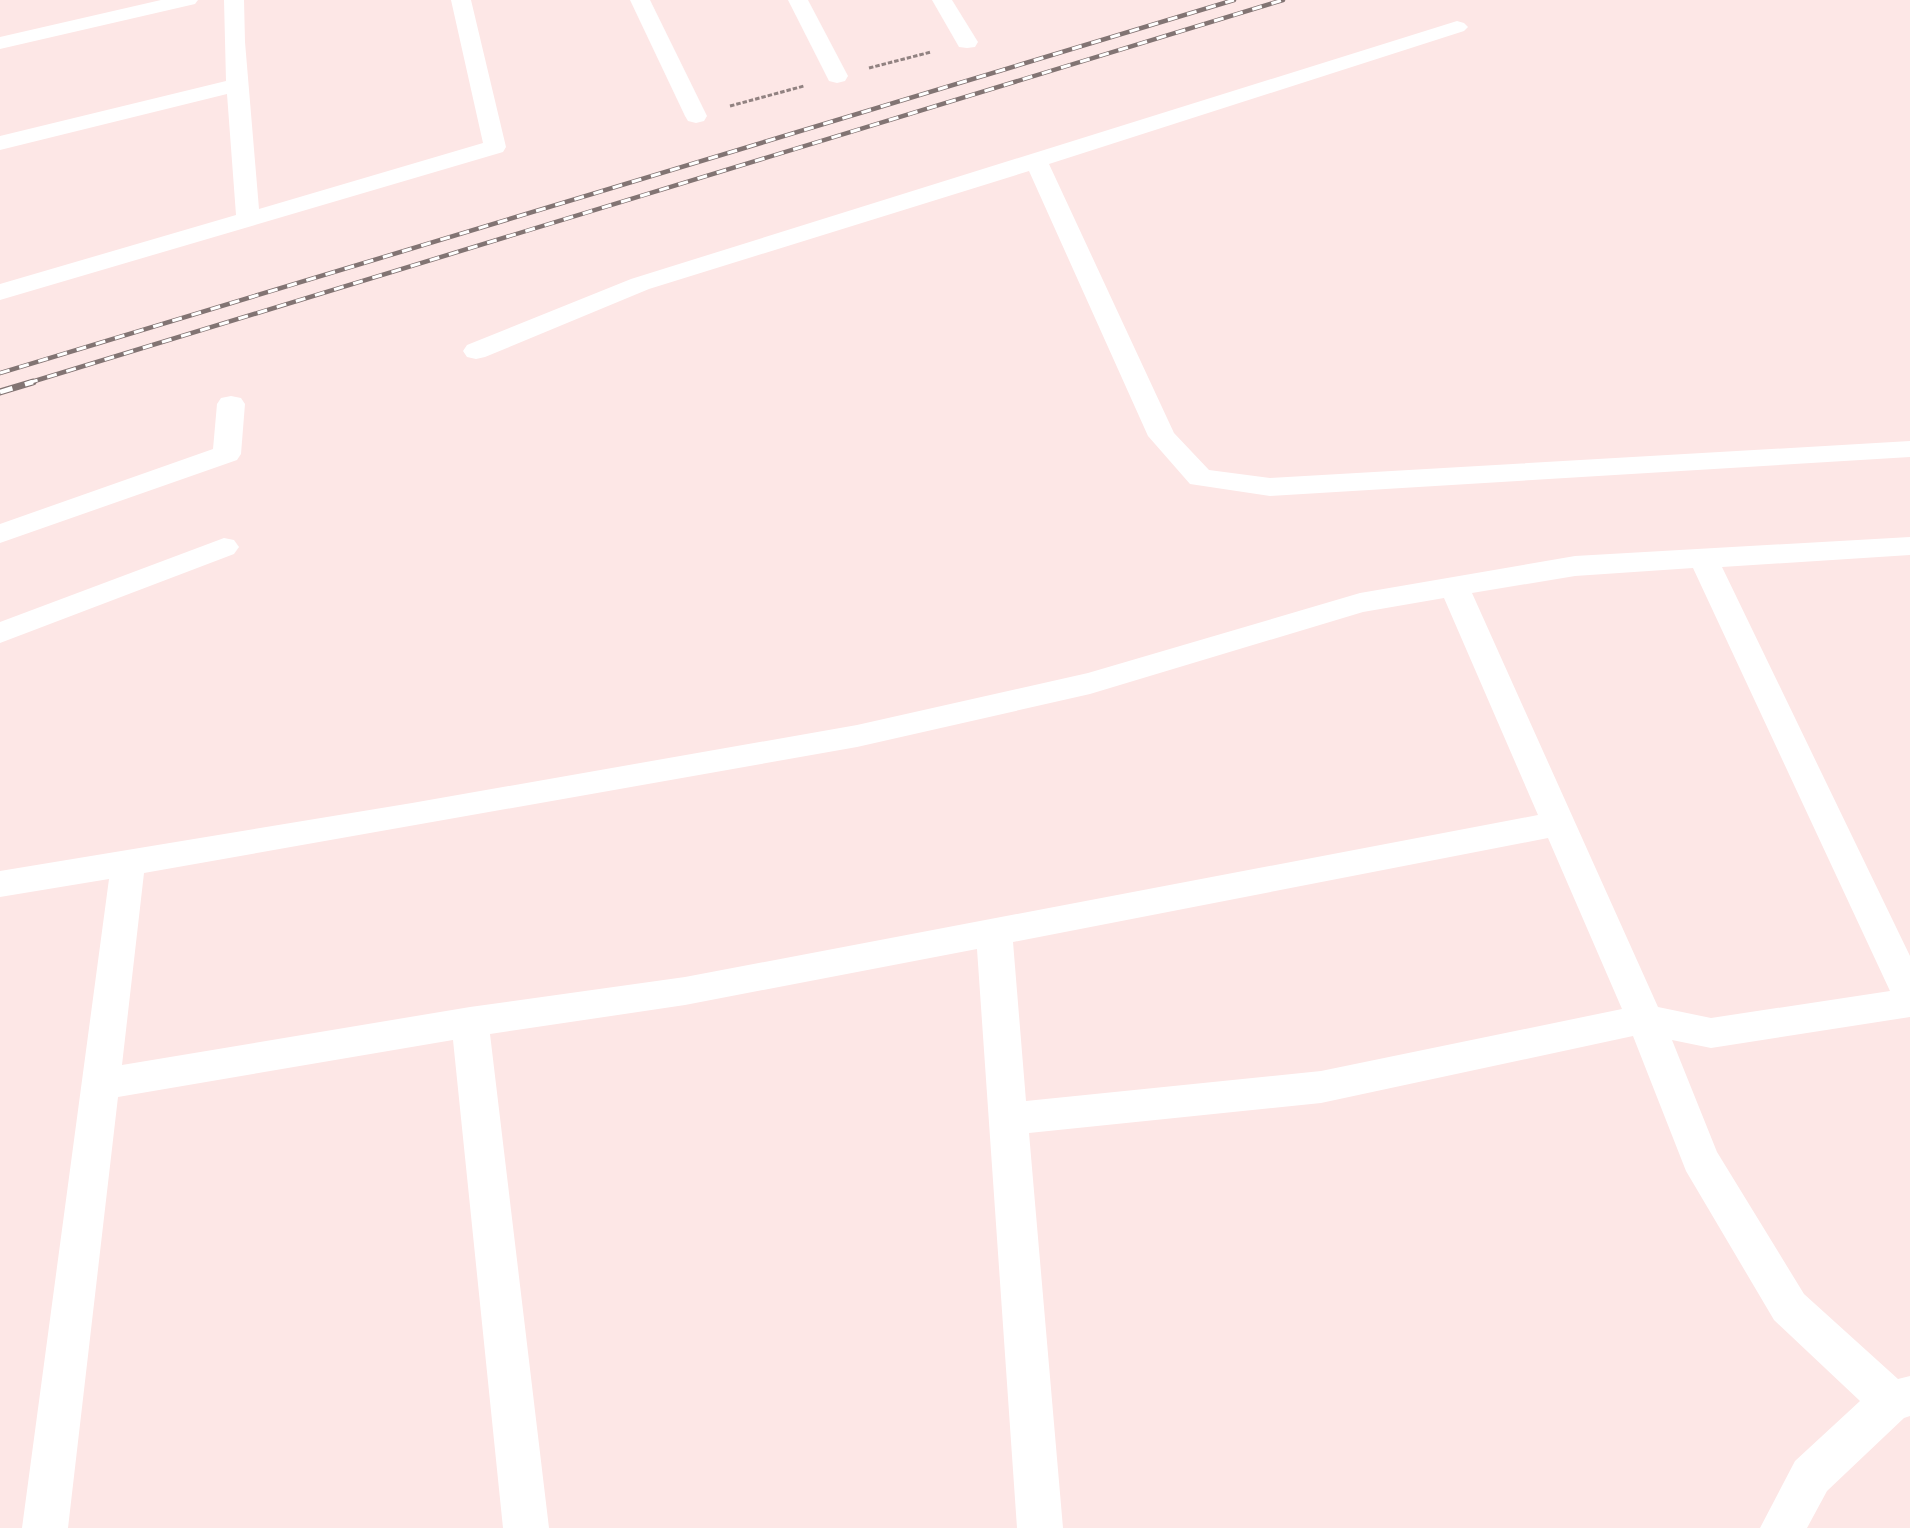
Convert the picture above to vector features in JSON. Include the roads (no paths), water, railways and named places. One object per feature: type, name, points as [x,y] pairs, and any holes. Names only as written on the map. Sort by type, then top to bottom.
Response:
[{"type":"street","points":[[0,43],[188,0]]},
{"type":"street","points":[[234,0],[237,85],[248,220]]},
{"type":"street","points":[[0,292],[495,147],[461,0]]},
{"type":"street","points":[[640,0],[696,116]]},
{"type":"street","points":[[798,0],[837,76]]},
{"type":"street","points":[[942,0],[967,42]]},
{"type":"street","points":[[476,351],[640,284],[1457,27]]},
{"type":"street","points":[[0,143],[237,85]]},
{"type":"street","points":[[1036,161],[1162,436],[1200,478],[1270,487],[1910,449]]},
{"type":"street","points":[[0,534],[227,453],[231,404]]},
{"type":"street","points":[[0,884],[412,815],[857,736],[1090,683],[1360,603],[1454,586],[1575,566],[1910,546]]},
{"type":"street","points":[[0,633],[224,547]]},
{"type":"street","points":[[1703,558],[1910,994]]},
{"type":"street","points":[[1454,586],[1645,1019],[1700,1159],[1789,1306],[1900,1399],[1811,1476],[1783,1528]]},
{"type":"street","points":[[101,1084],[470,1022],[685,991],[1559,823]]},
{"type":"street","points":[[45,1528],[128,862]]},
{"type":"street","points":[[994,932],[1040,1528]]},
{"type":"street","points":[[1009,1119],[1321,1087],[1645,1019],[1711,1033],[1910,1002]]},
{"type":"street","points":[[470,1022],[526,1528]]},
{"type":"railway","points":[[0,373],[1234,0]]},
{"type":"railway","points":[[28,383],[1283,0]]},
{"type":"railway","points":[[0,392],[33,382]]}]
